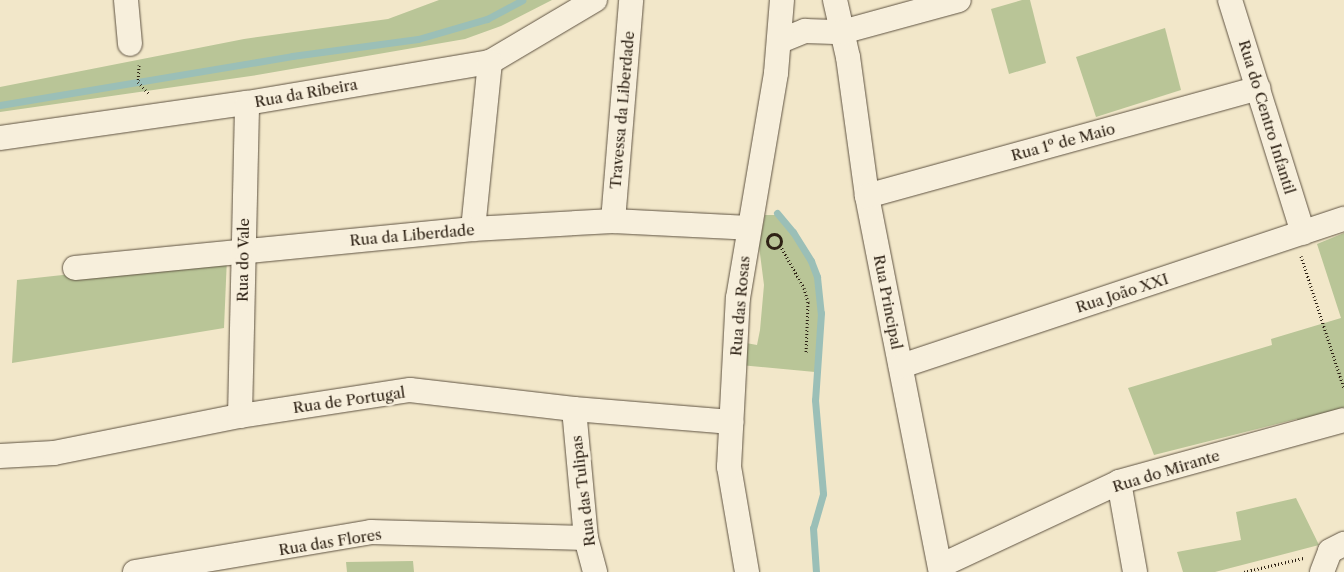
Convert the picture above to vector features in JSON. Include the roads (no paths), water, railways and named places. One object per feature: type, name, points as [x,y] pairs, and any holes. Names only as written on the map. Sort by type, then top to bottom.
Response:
[{"type":"street","points":[[126,0],[130,44]]},
{"type":"street","name":"Rua da Ribeira","points":[[0,138],[247,103],[490,62],[595,0]]},
{"type":"street","name":"Travessa da Liberdade","points":[[612,221],[631,0]]},
{"type":"street","name":"Rua das Rosas","points":[[747,572],[728,467],[738,298],[780,41],[782,0]]},
{"type":"street","name":"Rua Principal","points":[[835,0],[842,32],[867,196],[941,569]]},
{"type":"street","points":[[780,41],[805,31],[842,32],[959,0]]},
{"type":"street","name":"Rua do Centro Infantil","points":[[1230,0],[1258,88],[1299,235]]},
{"type":"street","points":[[474,229],[490,62]]},
{"type":"street","name":"Rua 1º de Maio","points":[[867,196],[1258,88]]},
{"type":"street","name":"Rua do Vale","points":[[240,416],[242,252],[247,103]]},
{"type":"street","name":"Rua João XXI","points":[[901,366],[1344,219]]},
{"type":"street","name":"Rua da Liberdade","points":[[75,268],[474,229],[612,221],[748,228]]},
{"type":"street","name":"Rua de Portugal","points":[[0,456],[54,453],[240,416],[410,390],[574,410],[731,422]]},
{"type":"street","name":"Rua das Tulipas","points":[[574,410],[586,538],[595,572]]},
{"type":"street","name":"Rua do Mirante","points":[[941,569],[1119,482],[1344,420]]},
{"type":"street","points":[[1119,482],[1135,572]]},
{"type":"street","name":"Rua das Flores","points":[[135,572],[371,532],[586,538]]},
{"type":"waterway","points":[[0,105],[292,56],[418,39],[487,19],[522,0]]},
{"type":"waterway","points":[[777,213],[793,232],[811,261],[817,277],[821,313],[815,400],[823,494],[813,528],[816,572]]}]
